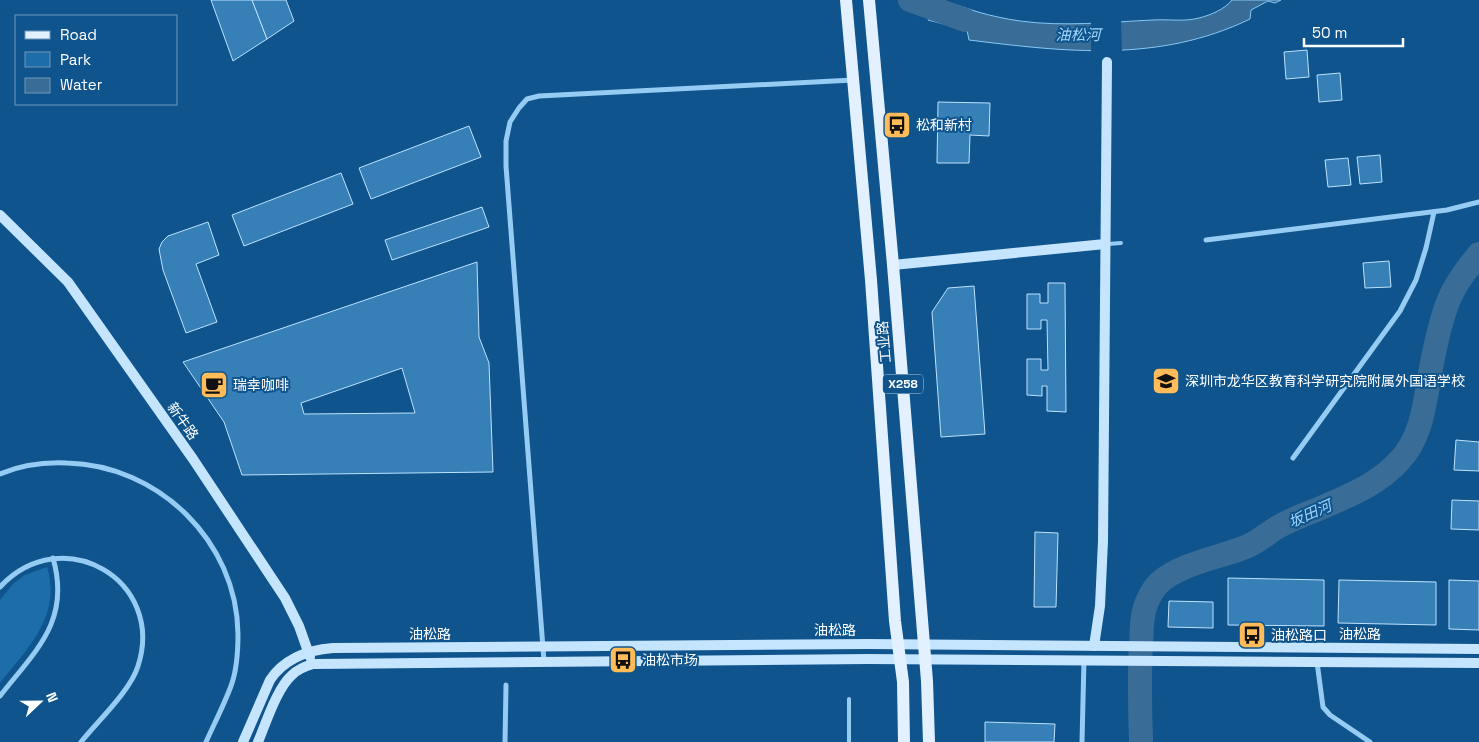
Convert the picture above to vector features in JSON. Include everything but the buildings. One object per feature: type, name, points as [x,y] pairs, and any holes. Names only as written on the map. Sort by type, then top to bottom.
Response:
[{"type":"main road","name":"工业路","points":[[846,0],[870,271],[895,621],[902,682],[904,742]]},
{"type":"main road","name":"工业路","points":[[869,0],[927,681],[929,742]]},
{"type":"street","points":[[1094,646],[1100,606],[1103,541],[1107,62]]},
{"type":"street","points":[[544,661],[506,166],[506,141],[510,122],[527,99],[539,96],[854,80]]},
{"type":"street","points":[[1206,240],[1434,212],[1479,202]]},
{"type":"street","points":[[1293,458],[1400,311],[1416,280],[1434,212]]},
{"type":"street","name":"新牛路","points":[[0,214],[68,282],[188,451],[285,598],[299,626],[313,664]]},
{"type":"street","points":[[893,265],[1105,244]]},
{"type":"street","points":[[0,474],[21,467],[57,462],[94,465],[111,469],[129,475],[161,492],[189,516],[201,530],[211,545],[227,578],[234,604],[238,632],[238,650],[231,686],[206,742]]},
{"type":"street","points":[[0,587],[21,568],[52,558],[69,558],[86,561],[101,568],[126,589],[135,603],[143,636],[138,668],[130,683],[81,742]]},
{"type":"street","points":[[0,696],[41,644],[53,621],[58,596],[56,570],[52,558]]},
{"type":"street","name":"油松路","points":[[243,742],[270,680],[275,673],[292,659],[308,652],[333,648],[924,644],[1479,649]]},
{"type":"street","name":"油松路","points":[[258,742],[285,682],[293,673],[313,664],[900,659],[1479,663]]},
{"type":"street","points":[[1082,742],[1084,660]]},
{"type":"street","points":[[1317,662],[1325,710],[1370,742]]},
{"type":"street","points":[[505,742],[506,685]]},
{"type":"lane","points":[[1105,244],[1121,243]]},
{"type":"lane","points":[[849,700],[849,742]]},
{"type":"green space","points":[[47,567],[50,601],[46,616],[31,644],[0,683],[0,600],[13,584],[25,575]]},
{"type":"water","points":[[938,0],[1009,19],[1037,23],[1070,24],[1188,20],[1222,9],[1232,0],[1281,0],[1275,3],[1268,1],[1251,10],[1250,19],[1216,33],[1181,43],[1147,48],[1077,50],[969,40],[967,30],[928,20]]},
{"type":"pier","points":[[1121,20],[1122,53],[1091,53],[1091,21]]},
{"type":"waterway","name":"油松河","points":[[910,0],[965,20]]},
{"type":"waterway","name":"坂田河","points":[[1141,742],[1140,656],[1142,624],[1145,608],[1153,590],[1159,583],[1177,571],[1248,546],[1287,522],[1361,490],[1382,477],[1400,460],[1414,440],[1422,417],[1437,339],[1449,299],[1479,254]]},
{"type":"place","name":"松和新村","points":[[897,125]]},
{"type":"place","name":"深圳市龙华区教育科学研究院附属外国语学校","points":[[1166,381]]},
{"type":"place","name":"瑞幸咖啡","points":[[214,385]]},
{"type":"place","name":"油松路口","points":[[1252,635]]},
{"type":"place","name":"油松市场","points":[[623,660]]}]
